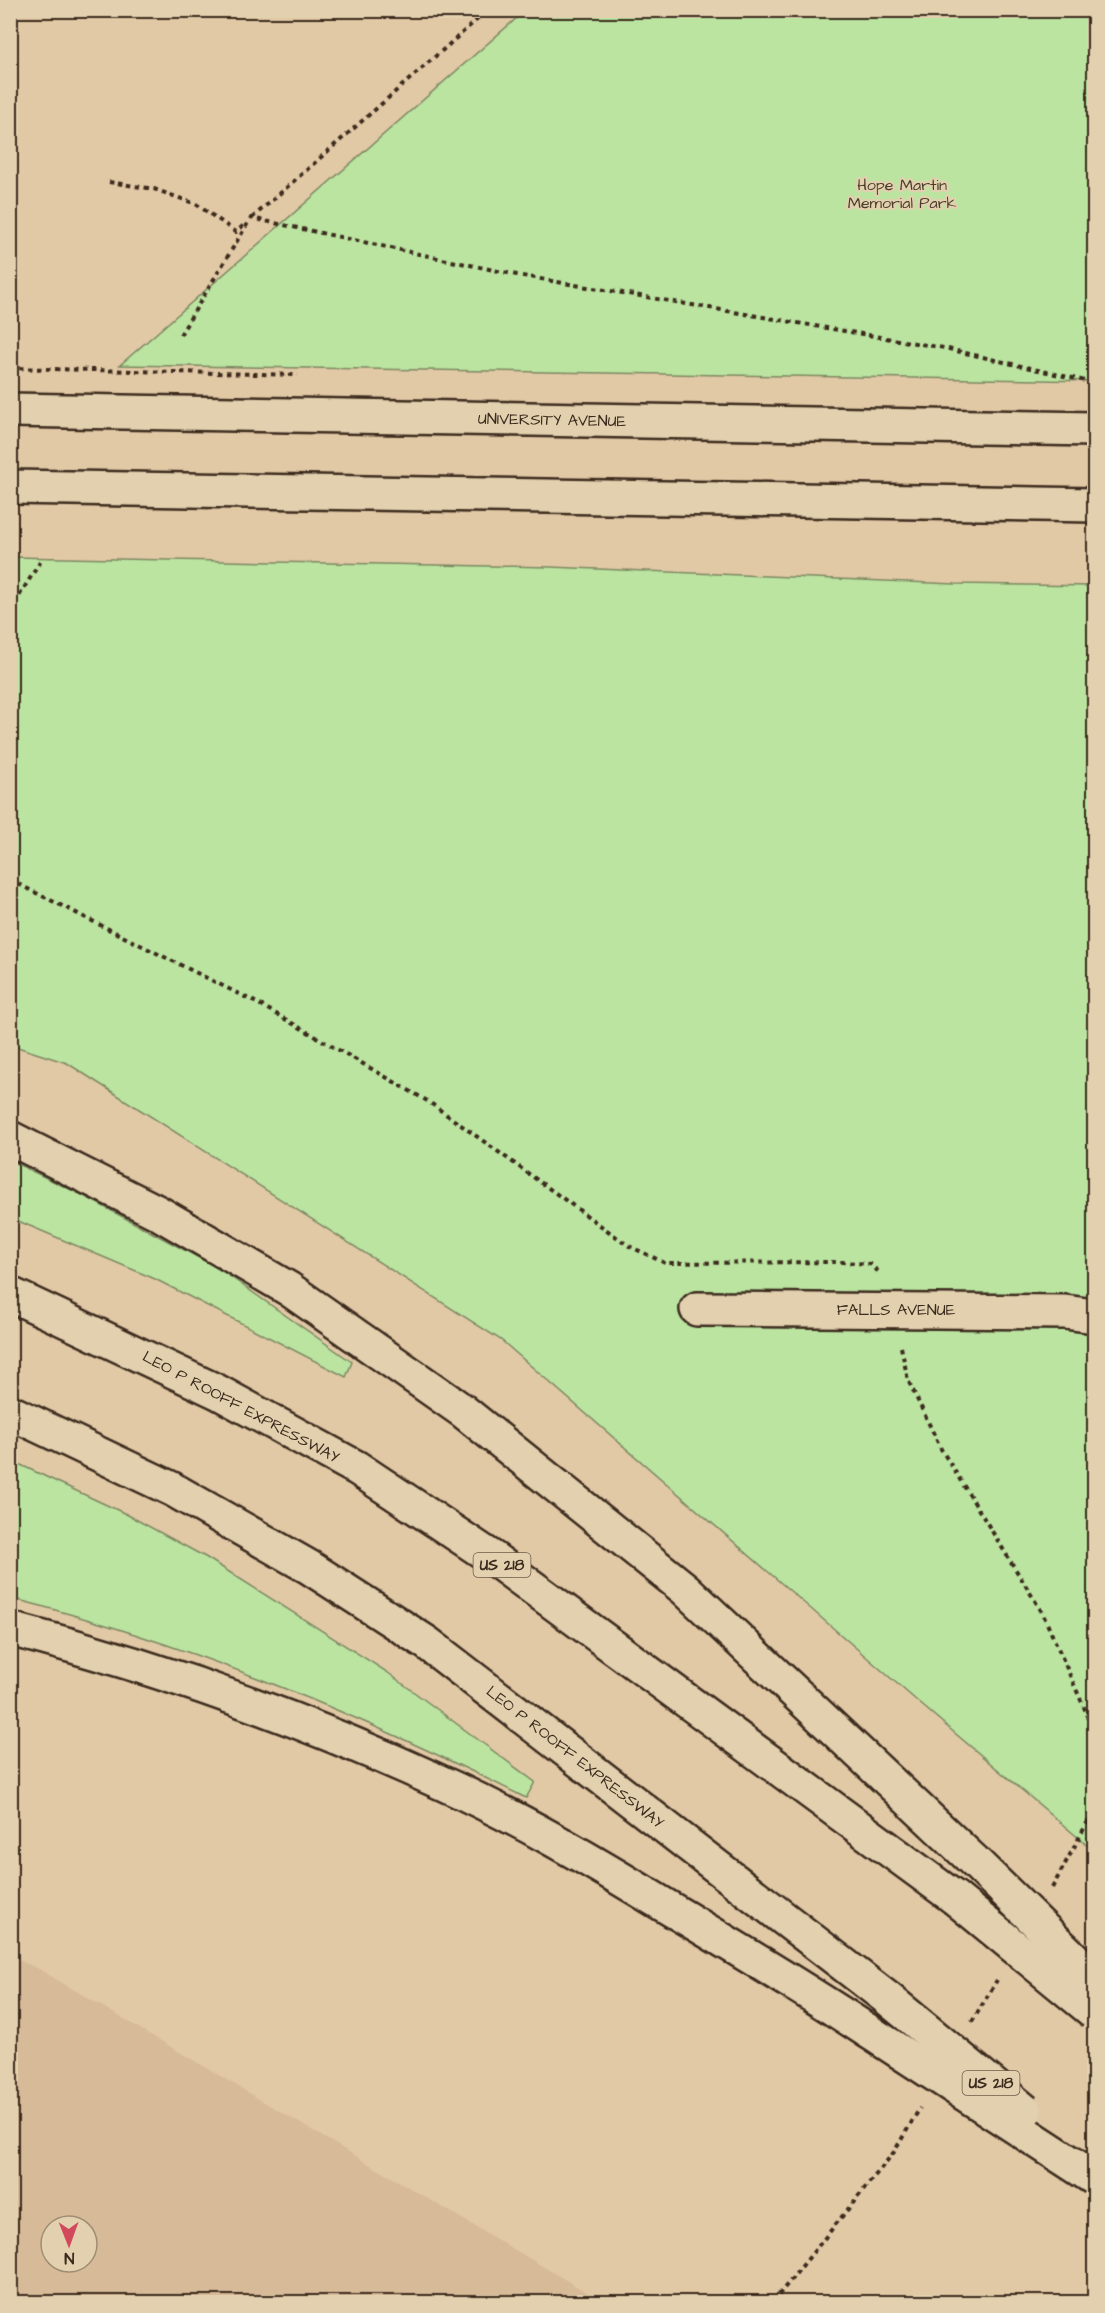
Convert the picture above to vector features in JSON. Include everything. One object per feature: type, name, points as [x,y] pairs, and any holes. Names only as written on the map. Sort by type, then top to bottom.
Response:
[{"type":"main road","name":"UNIVERSITY AVENUE","points":[[10,410],[1095,429]]},
{"type":"main road","points":[[10,487],[1095,505]]},
{"type":"main road","points":[[10,1138],[157,1212],[289,1289],[463,1411],[685,1589],[1095,1978]]},
{"type":"main road","name":"LEO P ROOFF EXPRESSWAY","points":[[10,1294],[219,1392],[357,1468],[494,1559],[955,1898],[1095,2012]]},
{"type":"main road","name":"FALLS AVENUE","points":[[697,1309],[1065,1312],[1095,1316]]},
{"type":"main road","name":"LEO P ROOFF EXPRESSWAY","points":[[10,1412],[172,1489],[309,1567],[427,1643],[887,1998],[1095,2169]]},
{"type":"main road","points":[[10,1629],[71,1644],[191,1682],[305,1723],[444,1784],[576,1851],[786,1978],[1095,2178]]},
{"type":"path","points":[[109,182],[154,189],[196,204],[236,232],[488,10]]},
{"type":"path","points":[[180,335],[251,218]]},
{"type":"path","points":[[251,218],[517,275],[944,348],[1095,383]]},
{"type":"path","points":[[10,611],[40,562]]},
{"type":"path","points":[[10,879],[259,1004],[429,1102],[630,1246],[665,1263],[842,1262],[870,1264],[884,1277],[909,1380],[941,1449],[1042,1612],[1088,1714],[1095,1760]]},
{"type":"shaded area","points":[[11,1957],[37,1968],[603,2302],[11,2302]]},
{"type":"green space","name":"Hope Martin Memorial Park","points":[[526,10],[1094,11],[1094,381],[120,365]]},
{"type":"green space","points":[[11,557],[550,567],[955,584],[1094,586],[1094,1851],[924,1707],[501,1340],[67,1063],[11,1045]]},
{"type":"green space","points":[[11,1161],[84,1196],[218,1268],[352,1362],[346,1377],[155,1279],[11,1218]]},
{"type":"green space","points":[[10,1460],[126,1514],[207,1558],[387,1672],[535,1782],[526,1798],[401,1738],[274,1684],[144,1637],[11,1598]]}]
